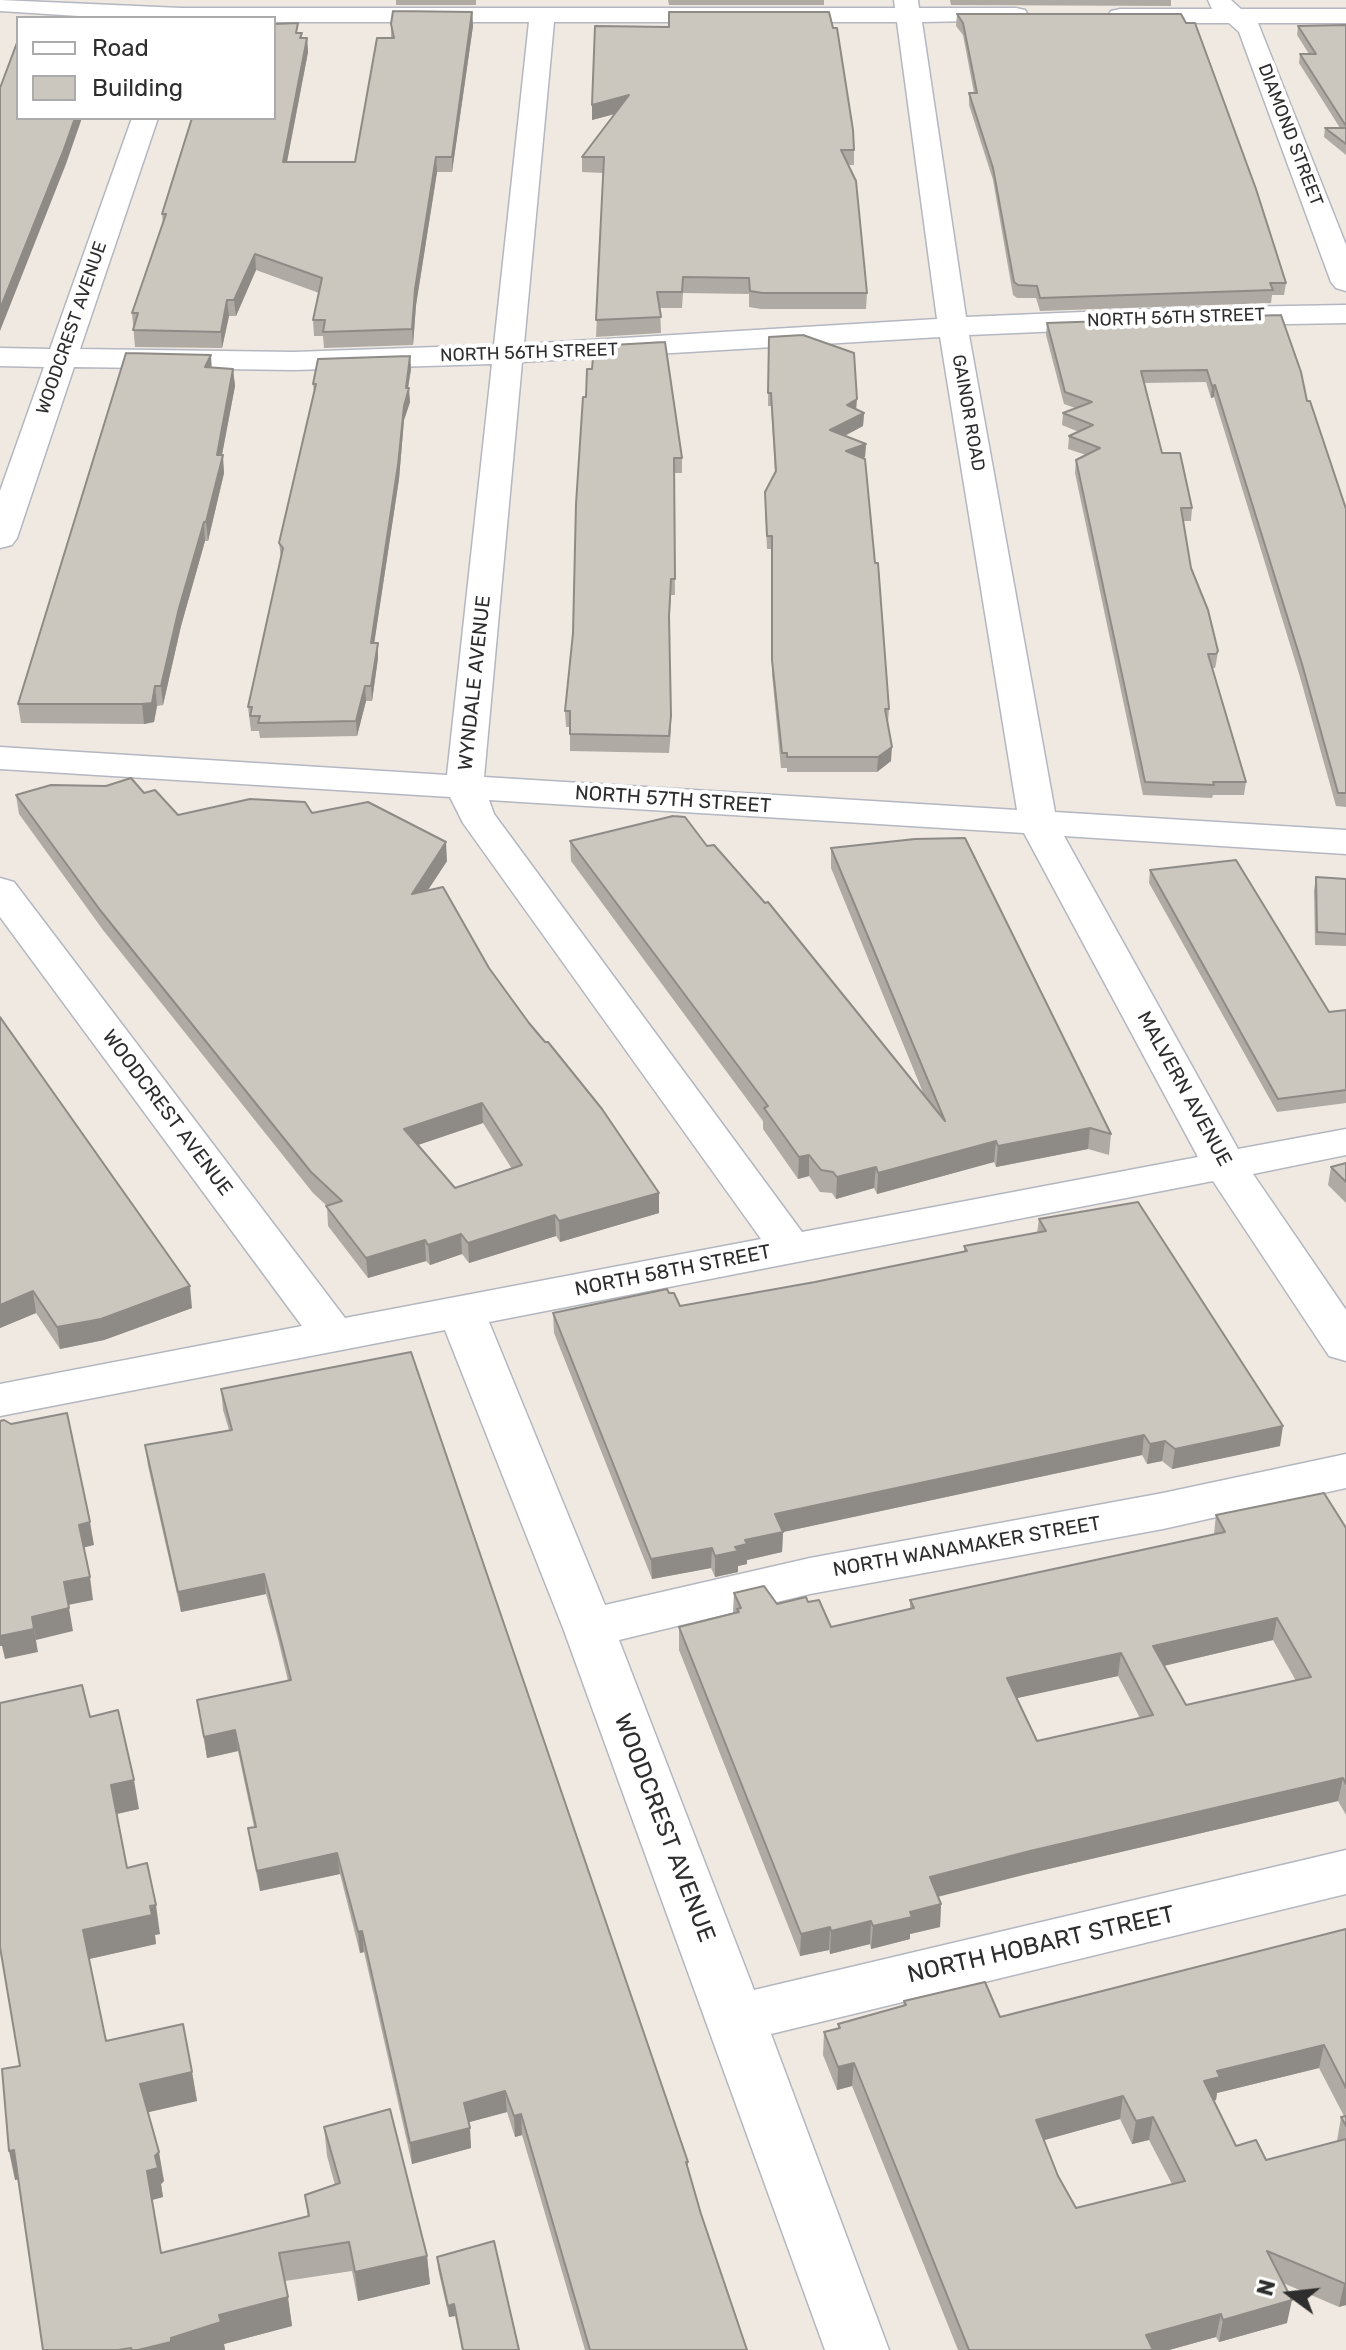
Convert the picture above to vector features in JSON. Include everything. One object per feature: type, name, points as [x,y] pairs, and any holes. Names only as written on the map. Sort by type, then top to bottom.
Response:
[{"type":"street","points":[[0,4],[180,16],[542,16],[907,8],[1045,15]]},
{"type":"street","name":"GAINOR ROAD","points":[[907,8],[953,327],[1038,824]]},
{"type":"street","points":[[1090,15],[1228,8],[1346,16]]},
{"type":"street","name":"DIAMOND STREET","points":[[1228,8],[1250,29],[1346,282]]},
{"type":"street","name":"WYNDALE AVENUE","points":[[542,16],[464,786],[476,815],[790,1248]]},
{"type":"street","name":"WOODCREST AVENUE","points":[[0,538],[144,120]]},
{"type":"street","name":"NORTH 56TH STREET","points":[[0,357],[294,361],[509,354],[953,327],[1177,317],[1346,314]]},
{"type":"street","name":"NORTH 57TH STREET","points":[[0,758],[1346,842]]},
{"type":"street","name":"MALVERN AVENUE","points":[[1038,824],[1224,1164],[1346,1345]]},
{"type":"street","name":"WOODCREST AVENUE","points":[[0,890],[333,1335]]},
{"type":"street","name":"NORTH 58TH STREET","points":[[0,1400],[1346,1142]]},
{"type":"street","name":"WOODCREST AVENUE","points":[[461,1311],[589,1628],[857,2350]]},
{"type":"street","name":"NORTH WANAMAKER STREET","points":[[589,1628],[810,1576],[1163,1511],[1346,1471]]},
{"type":"street","name":"NORTH HOBART STREET","points":[[736,2018],[1346,1872]]},
{"type":"building","points":[[393,11],[472,12],[452,157],[436,157],[415,289],[412,329],[323,332],[325,320],[313,320],[322,278],[255,254],[234,300],[227,300],[221,332],[133,330],[138,313],[132,313],[166,214],[162,214],[191,120],[276,120],[276,24],[298,23],[296,33],[302,33],[300,38],[307,38],[283,162],[355,162],[377,38],[394,38],[391,24]]},
{"type":"building","points":[[669,12],[829,12],[833,28],[837,28],[853,130],[854,150],[841,150],[856,181],[867,293],[762,293],[750,291],[749,278],[683,277],[682,292],[657,292],[661,317],[596,320],[604,157],[582,157],[629,95],[592,105],[595,26],[669,27]]},
{"type":"building","points":[[957,14],[1181,14],[1186,23],[1195,23],[1256,189],[1286,283],[1270,283],[1273,290],[1040,298],[1037,286],[1014,282],[993,168],[969,93],[977,93],[963,23]]},
{"type":"building","points":[[1346,25],[1346,126],[1300,54],[1316,54],[1298,26]]},
{"type":"building","points":[[16,45],[16,120],[74,120],[0,309],[0,88]]},
{"type":"building","points":[[1325,128],[1346,128],[1346,144]]},
{"type":"building","points":[[1281,315],[1301,372],[1307,401],[1310,401],[1346,509],[1346,793],[1338,793],[1302,664],[1215,385],[1212,386],[1207,370],[1141,371],[1162,453],[1180,453],[1192,508],[1181,508],[1191,568],[1208,610],[1218,651],[1208,654],[1246,782],[1213,782],[1214,785],[1145,782],[1076,460],[1100,448],[1069,436],[1093,425],[1063,413],[1092,402],[1065,392],[1047,323]]},
{"type":"building","points":[[803,335],[854,353],[857,399],[847,405],[864,413],[830,430],[866,444],[846,451],[865,459],[875,563],[878,563],[889,709],[885,709],[892,747],[878,757],[787,757],[787,753],[782,753],[772,660],[772,536],[767,536],[765,492],[776,471],[771,393],[768,393],[769,337]]},
{"type":"building","points":[[665,342],[682,458],[674,458],[675,579],[671,579],[669,616],[669,736],[570,734],[570,711],[565,711],[573,633],[576,504],[587,369],[592,369],[594,346]]},
{"type":"building","points":[[126,353],[211,355],[205,367],[233,369],[217,455],[223,455],[179,608],[161,686],[155,686],[152,703],[18,704]]},
{"type":"building","points":[[410,356],[406,388],[409,388],[371,643],[378,643],[371,686],[365,686],[356,721],[258,723],[260,716],[250,716],[252,707],[248,707],[283,548],[279,543],[316,384],[313,384],[318,359]]},
{"type":"building","points":[[131,778],[144,793],[155,790],[178,815],[250,799],[305,802],[312,813],[368,802],[446,842],[412,894],[443,887],[489,968],[529,1023],[602,1109],[659,1193],[559,1221],[555,1215],[468,1243],[461,1234],[428,1245],[425,1240],[366,1258],[326,1206],[342,1201],[311,1172],[100,910],[16,795],[51,785],[106,786]],"holes":[[[482,1103],[522,1165],[455,1188],[404,1129]]]},
{"type":"building","points":[[673,816],[685,817],[707,846],[714,845],[765,903],[768,902],[945,1121],[831,848],[915,839],[965,838],[1111,1134],[1090,1128],[998,1146],[996,1141],[878,1173],[876,1167],[837,1177],[833,1172],[821,1170],[809,1155],[799,1157],[764,1108],[768,1106],[570,841]]},
{"type":"building","points":[[1236,860],[1329,1012],[1346,1010],[1346,1090],[1278,1099],[1150,870]]},
{"type":"building","points":[[1316,877],[1346,879],[1346,934],[1317,932]]},
{"type":"building","points":[[0,1017],[190,1286],[101,1319],[57,1327],[33,1291],[0,1305]]},
{"type":"building","points":[[1346,1163],[1346,1182],[1331,1167]]},
{"type":"building","points":[[1138,1202],[1283,1426],[1175,1449],[1165,1441],[1150,1444],[1144,1435],[775,1514],[783,1532],[745,1540],[747,1544],[735,1547],[738,1551],[715,1556],[712,1548],[651,1559],[553,1313],[667,1289],[669,1293],[674,1293],[680,1306],[815,1282],[967,1251],[964,1246],[1046,1231],[1039,1219]]},
{"type":"building","points":[[411,1352],[688,2162],[701,2214],[747,2350],[590,2350],[521,2114],[514,2116],[505,2091],[464,2103],[470,2128],[410,2143],[362,1931],[358,1932],[337,1853],[257,1871],[248,1828],[256,1827],[235,1730],[204,1737],[197,1700],[291,1680],[264,1574],[178,1592],[145,1445],[232,1430],[221,1389]]},
{"type":"building","points":[[67,1413],[90,1522],[79,1525],[90,1577],[64,1582],[69,1608],[32,1617],[34,1629],[0,1636],[0,1421],[11,1424]]},
{"type":"building","points":[[1324,1493],[1346,1528],[1346,1784],[1343,1778],[930,1877],[941,1904],[910,1912],[912,1917],[873,1926],[871,1921],[831,1931],[830,1927],[801,1934],[679,1627],[739,1612],[737,1609],[741,1608],[734,1593],[764,1586],[777,1604],[806,1597],[808,1602],[819,1600],[831,1627],[914,1608],[910,1600],[1225,1532],[1216,1515]],"holes":[[[1277,1618],[1311,1677],[1186,1705],[1153,1646]],[[1121,1653],[1153,1715],[1037,1741],[1007,1678]]]},
{"type":"building","points":[[82,1685],[90,1717],[118,1710],[134,1780],[111,1785],[127,1868],[147,1863],[156,1905],[150,1906],[152,1915],[83,1930],[106,2041],[183,2024],[192,2072],[140,2084],[159,2152],[155,2156],[158,2168],[147,2171],[161,2253],[309,2216],[305,2195],[340,2183],[324,2127],[390,2109],[427,2256],[355,2272],[349,2242],[279,2253],[288,2297],[219,2315],[221,2322],[171,2338],[171,2342],[138,2350],[43,2350],[14,2150],[9,2151],[2,2069],[20,2066],[0,1947],[0,1703]]},
{"type":"building","points":[[1346,1929],[1346,2088],[1324,2045],[1217,2071],[1220,2077],[1204,2081],[1236,2146],[1256,2140],[1266,2160],[1346,2139],[1346,2284],[1267,2251],[1292,2300],[1223,2320],[1221,2314],[1146,2335],[1153,2350],[969,2350],[854,2063],[838,2067],[824,2032],[840,2028],[838,2024],[906,2005],[904,2001],[985,1982],[1000,2017]],"holes":[[[1123,2096],[1136,2121],[1153,2117],[1185,2181],[1076,2208],[1058,2176],[1036,2120]]]},
{"type":"building","points":[[494,2241],[519,2350],[463,2350],[454,2304],[448,2306],[437,2257]]}]
